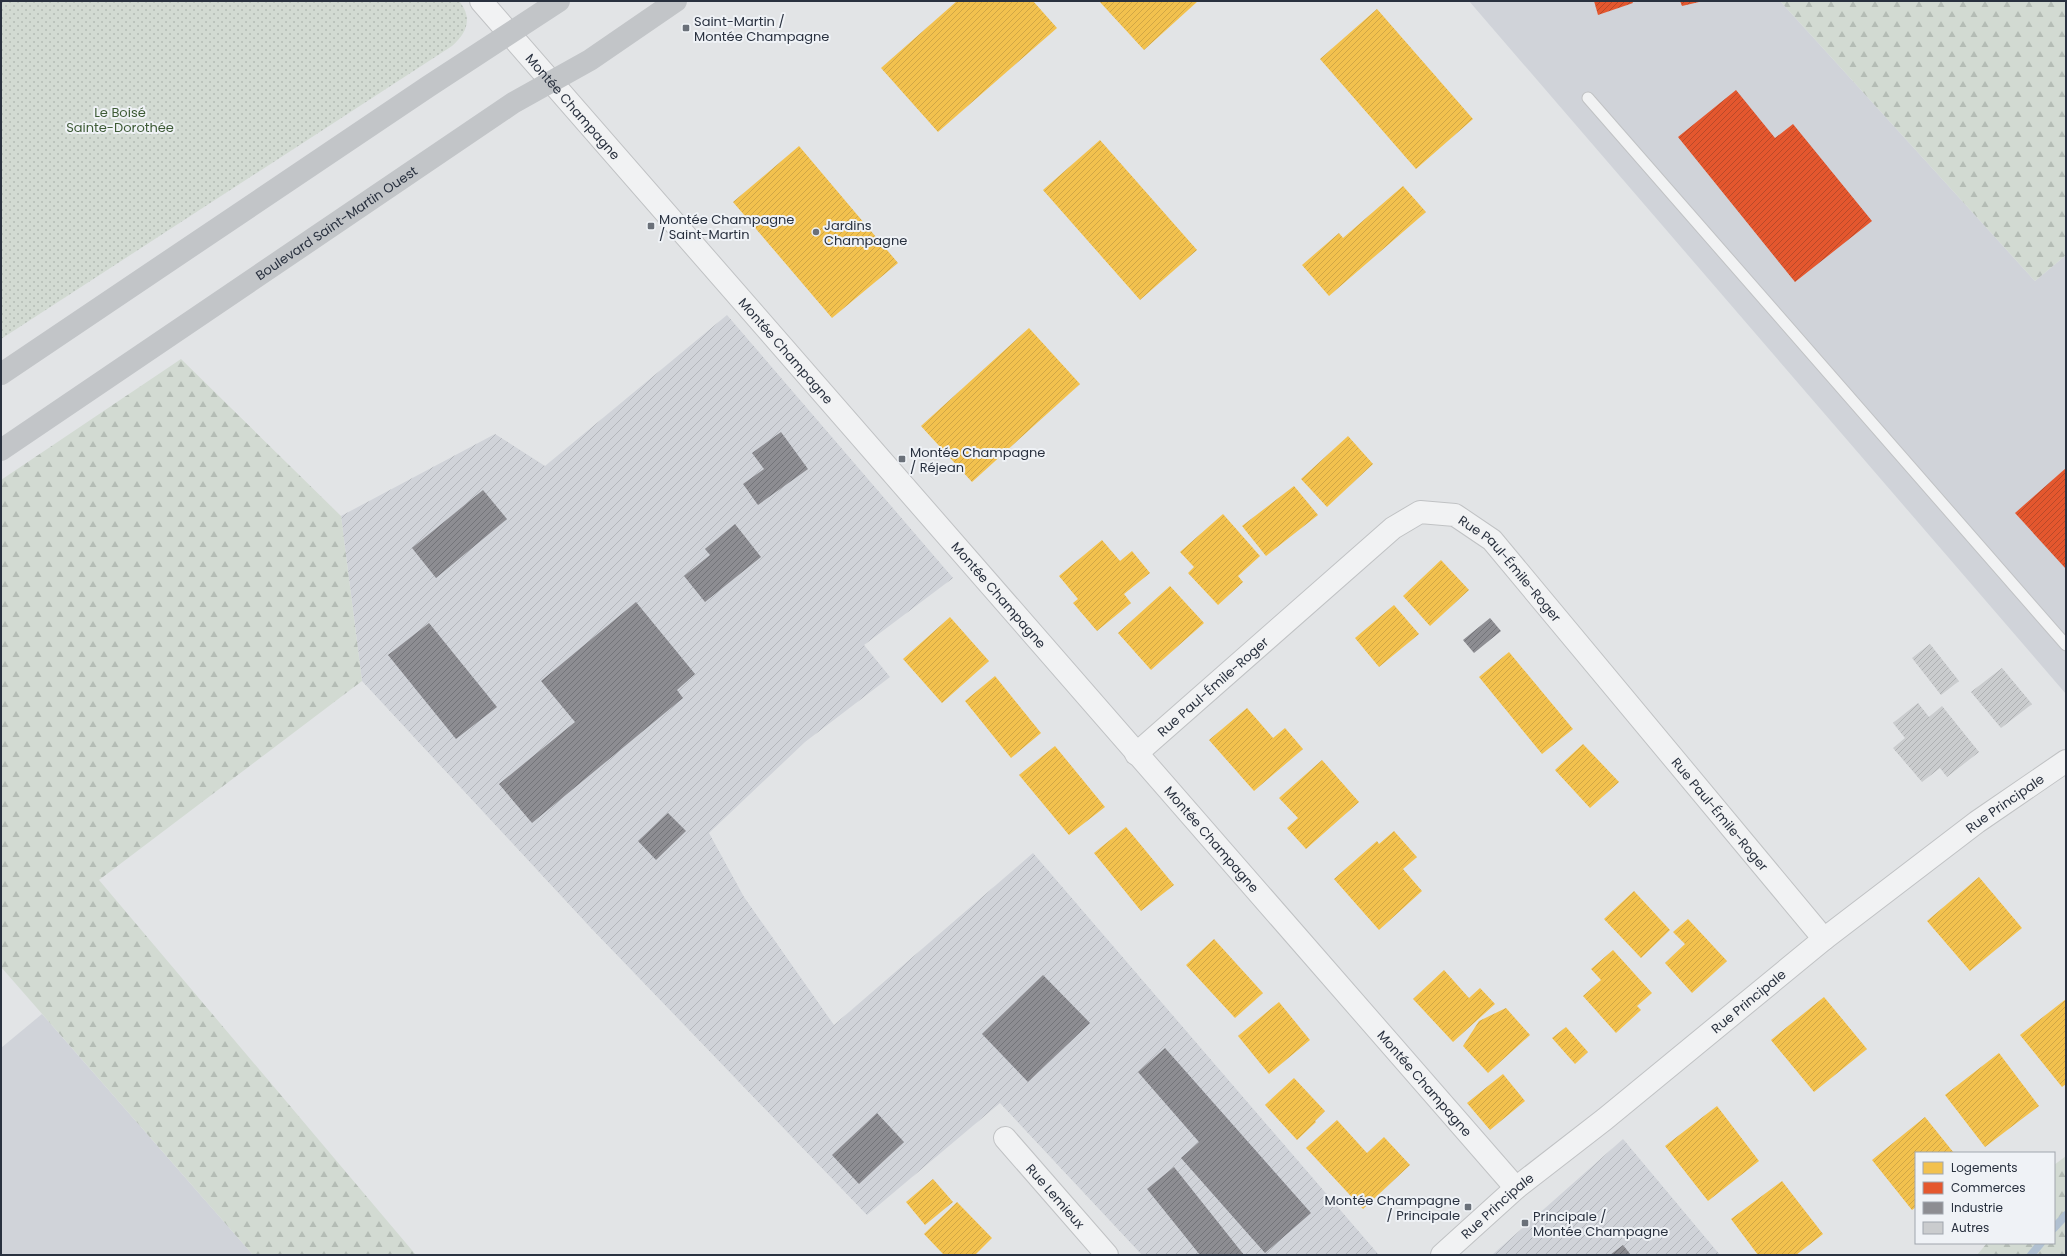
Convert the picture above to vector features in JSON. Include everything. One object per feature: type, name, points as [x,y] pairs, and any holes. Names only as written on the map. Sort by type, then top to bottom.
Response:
[{"type":"main road","points":[[1,374],[559,1]]},
{"type":"main road","name":"Boulevard Saint-Martin Ouest","points":[[1,450],[514,103],[590,60],[676,1]]},
{"type":"street","name":"Montée Champagne","points":[[481,1],[1516,1188]]},
{"type":"street","name":"Rue Paul-Émile-Roger","points":[[1136,754],[1393,528],[1420,512],[1456,515],[1492,540],[1824,939]]},
{"type":"street","name":"Rue Principale","points":[[1442,1255],[1516,1188],[1605,1119],[1824,939],[1977,822],[2066,761]]},
{"type":"street","name":"Rue Lemieux","points":[[1005,1138],[1107,1255]]},
{"type":"lane","points":[[1588,98],[2066,645]]},
{"type":"shaded area","points":[[1469,1],[1780,1],[2035,281],[2066,255],[2066,694]]},
{"type":"shaded area","points":[[727,315],[953,578],[864,645],[890,677],[805,742],[709,833],[744,897],[834,1025],[1033,853],[1379,1255],[1142,1255],[1000,1103],[867,1215],[590,927],[362,681],[341,516],[495,434],[545,466]]},
{"type":"shaded area","points":[[42,1014],[253,1255],[1,1255],[1,1048]]},
{"type":"shaded area","points":[[1623,1139],[1720,1255],[1492,1255]]},
{"type":"green space","name":"Le Boisé Sainte-Dorothée","points":[[1,1],[459,1],[466,13],[467,19],[464,31],[452,46],[1,339]]},
{"type":"green space","points":[[1780,1],[2066,1],[2066,255],[2035,281]]},
{"type":"green space","points":[[181,359],[341,516],[362,681],[99,880],[416,1255],[253,1255],[1,967],[1,480]]},
{"type":"green space","points":[[2066,1156],[2066,1255],[1977,1255],[1986,1244],[2055,1244],[2055,1164]]},
{"type":"building: Logements","points":[[957,1],[1033,1],[1057,28],[938,132],[881,68]]},
{"type":"building: Logements","points":[[1099,1],[1198,1],[1144,50]]},
{"type":"building: Logements","points":[[1377,9],[1473,119],[1416,169],[1320,59]]},
{"type":"building: Logements","points":[[1100,140],[1197,250],[1140,300],[1043,190]]},
{"type":"building: Logements","name":"Jardins Champagne","points":[[799,146],[898,263],[832,318],[733,202]]},
{"type":"building: Logements","points":[[1403,186],[1426,212],[1329,296],[1302,265],[1339,233],[1343,238]]},
{"type":"building: Logements","points":[[1029,328],[1080,384],[972,482],[921,426]]},
{"type":"building: Logements","points":[[1348,436],[1373,464],[1327,507],[1301,479]]},
{"type":"building: Logements","points":[[1294,486],[1318,515],[1266,556],[1242,526]]},
{"type":"building: Logements","points":[[1223,514],[1260,556],[1238,576],[1243,582],[1218,605],[1188,573],[1194,567],[1180,552]]},
{"type":"building: Logements","points":[[1102,540],[1120,561],[1132,551],[1150,573],[1124,594],[1131,603],[1097,631],[1073,603],[1078,599],[1059,576]]},
{"type":"building: Logements","points":[[1441,560],[1469,590],[1430,626],[1403,596]]},
{"type":"building: Logements","points":[[1170,586],[1204,623],[1151,670],[1118,633]]},
{"type":"building: Logements","points":[[1394,605],[1419,634],[1379,667],[1355,638]]},
{"type":"building: Logements","points":[[950,617],[989,661],[942,703],[903,659]]},
{"type":"building: Logements","points":[[1509,652],[1573,729],[1542,754],[1479,677]]},
{"type":"building: Logements","points":[[995,676],[1041,733],[1011,758],[965,701]]},
{"type":"building: Logements","points":[[1247,708],[1273,738],[1285,728],[1303,749],[1254,791],[1209,740]]},
{"type":"building: Logements","points":[[1583,744],[1619,782],[1590,808],[1555,770]]},
{"type":"building: Logements","points":[[1055,746],[1105,807],[1069,835],[1019,775]]},
{"type":"building: Logements","points":[[1322,760],[1359,802],[1306,849],[1287,828],[1298,818],[1279,798]]},
{"type":"building: Logements","points":[[1126,827],[1174,885],[1141,911],[1094,853]]},
{"type":"building: Logements","points":[[1394,831],[1417,857],[1403,869],[1422,891],[1379,930],[1334,879],[1377,841],[1379,844]]},
{"type":"building: Logements","points":[[1979,877],[2022,928],[1970,971],[1927,921]]},
{"type":"building: Logements","points":[[1634,891],[1670,930],[1641,958],[1604,919]]},
{"type":"building: Logements","points":[[1688,919],[1727,961],[1692,993],[1665,963],[1685,944],[1673,932]]},
{"type":"building: Logements","points":[[1214,939],[1263,993],[1235,1018],[1186,965]]},
{"type":"building: Logements","points":[[1613,950],[1652,993],[1637,1006],[1641,1010],[1616,1033],[1583,996],[1601,980],[1591,969]]},
{"type":"building: Logements","points":[[1444,970],[1469,998],[1480,988],[1495,1004],[1453,1042],[1413,999]]},
{"type":"building: Logements","points":[[1824,997],[1867,1049],[1814,1092],[1771,1040]]},
{"type":"building: Logements","points":[[2066,999],[2066,1084],[2062,1087],[2020,1035]]},
{"type":"building: Logements","points":[[1279,1002],[1310,1040],[1269,1074],[1238,1036]]},
{"type":"building: Logements","points":[[1506,1008],[1530,1035],[1488,1073],[1463,1046],[1479,1021]]},
{"type":"building: Logements","points":[[1566,1027],[1588,1052],[1575,1064],[1552,1038]]},
{"type":"building: Logements","points":[[1999,1053],[2039,1106],[1985,1147],[1945,1095]]},
{"type":"building: Logements","points":[[1503,1074],[1525,1101],[1490,1130],[1467,1103]]},
{"type":"building: Logements","points":[[1294,1078],[1325,1111],[1297,1140],[1265,1105]]},
{"type":"building: Logements","points":[[1717,1106],[1759,1161],[1708,1201],[1665,1146]]},
{"type":"building: Logements","points":[[1925,1117],[1953,1152],[1915,1152],[1915,1208],[1912,1210],[1872,1160]]},
{"type":"building: Logements","points":[[1337,1120],[1367,1153],[1384,1137],[1410,1165],[1363,1209],[1306,1148]]},
{"type":"building: Logements","points":[[933,1179],[953,1202],[925,1225],[906,1202]]},
{"type":"building: Logements","points":[[1782,1181],[1823,1234],[1796,1255],[1758,1255],[1731,1219]]},
{"type":"building: Logements","points":[[957,1202],[992,1238],[975,1255],[944,1255],[924,1234]]},
{"type":"building: Commerces","points":[[1594,1],[1632,1],[1633,3],[1598,15]]},
{"type":"building: Commerces","points":[[1680,1],[1699,1],[1699,2],[1682,6]]},
{"type":"building: Commerces","points":[[1736,90],[1775,138],[1793,124],[1872,221],[1795,282],[1678,137]]},
{"type":"building: Commerces","points":[[2066,468],[2066,569],[2015,513]]},
{"type":"building: Industrie","points":[[781,432],[808,469],[758,505],[743,484],[764,469],[752,453]]},
{"type":"building: Industrie","points":[[483,490],[507,519],[436,578],[412,548]]},
{"type":"building: Industrie","points":[[735,524],[761,557],[705,602],[684,576],[710,555],[705,549]]},
{"type":"building: Industrie","points":[[636,602],[695,674],[677,690],[683,698],[532,823],[499,784],[575,722],[541,681]]},
{"type":"building: Industrie","points":[[1490,618],[1501,631],[1474,653],[1463,640]]},
{"type":"building: Industrie","points":[[429,623],[497,707],[456,739],[388,655]]},
{"type":"building: Industrie","points":[[668,813],[686,831],[656,860],[638,841]]},
{"type":"building: Industrie","points":[[1043,975],[1090,1023],[1028,1082],[982,1034]]},
{"type":"building: Industrie","points":[[1165,1048],[1311,1213],[1265,1253],[1181,1158],[1199,1142],[1138,1072]]},
{"type":"building: Industrie","points":[[877,1113],[904,1142],[859,1184],[832,1155]]},
{"type":"building: Industrie","points":[[1174,1167],[1244,1255],[1200,1255],[1147,1189]]},
{"type":"building: Industrie","points":[[1623,1245],[1631,1255],[1610,1255]]},
{"type":"building: Autres","points":[[1930,644],[1959,681],[1941,695],[1912,658]]},
{"type":"building: Autres","points":[[2002,668],[2032,704],[2001,728],[1971,692]]},
{"type":"building: Autres","points":[[1918,703],[1929,717],[1942,706],[1979,752],[1947,777],[1940,768],[1922,782],[1893,748],[1905,738],[1893,723]]},
{"type":"waterway","points":[[2055,1227],[2066,1215]]},
{"type":"waterway","points":[[2031,1255],[2040,1244]]},
{"type":"place","name":"Saint-Martin / Montée Champagne","points":[[686,28]]},
{"type":"place","name":"Montée Champagne / Saint-Martin","points":[[651,226]]},
{"type":"place","name":"Jardins Champagne","points":[[816,232]]},
{"type":"place","name":"Montée Champagne / Réjean","points":[[902,459]]},
{"type":"place","name":"Montée Champagne / Principale","points":[[1468,1207]]},
{"type":"place","name":"Principale / Montée Champagne","points":[[1525,1223]]}]
